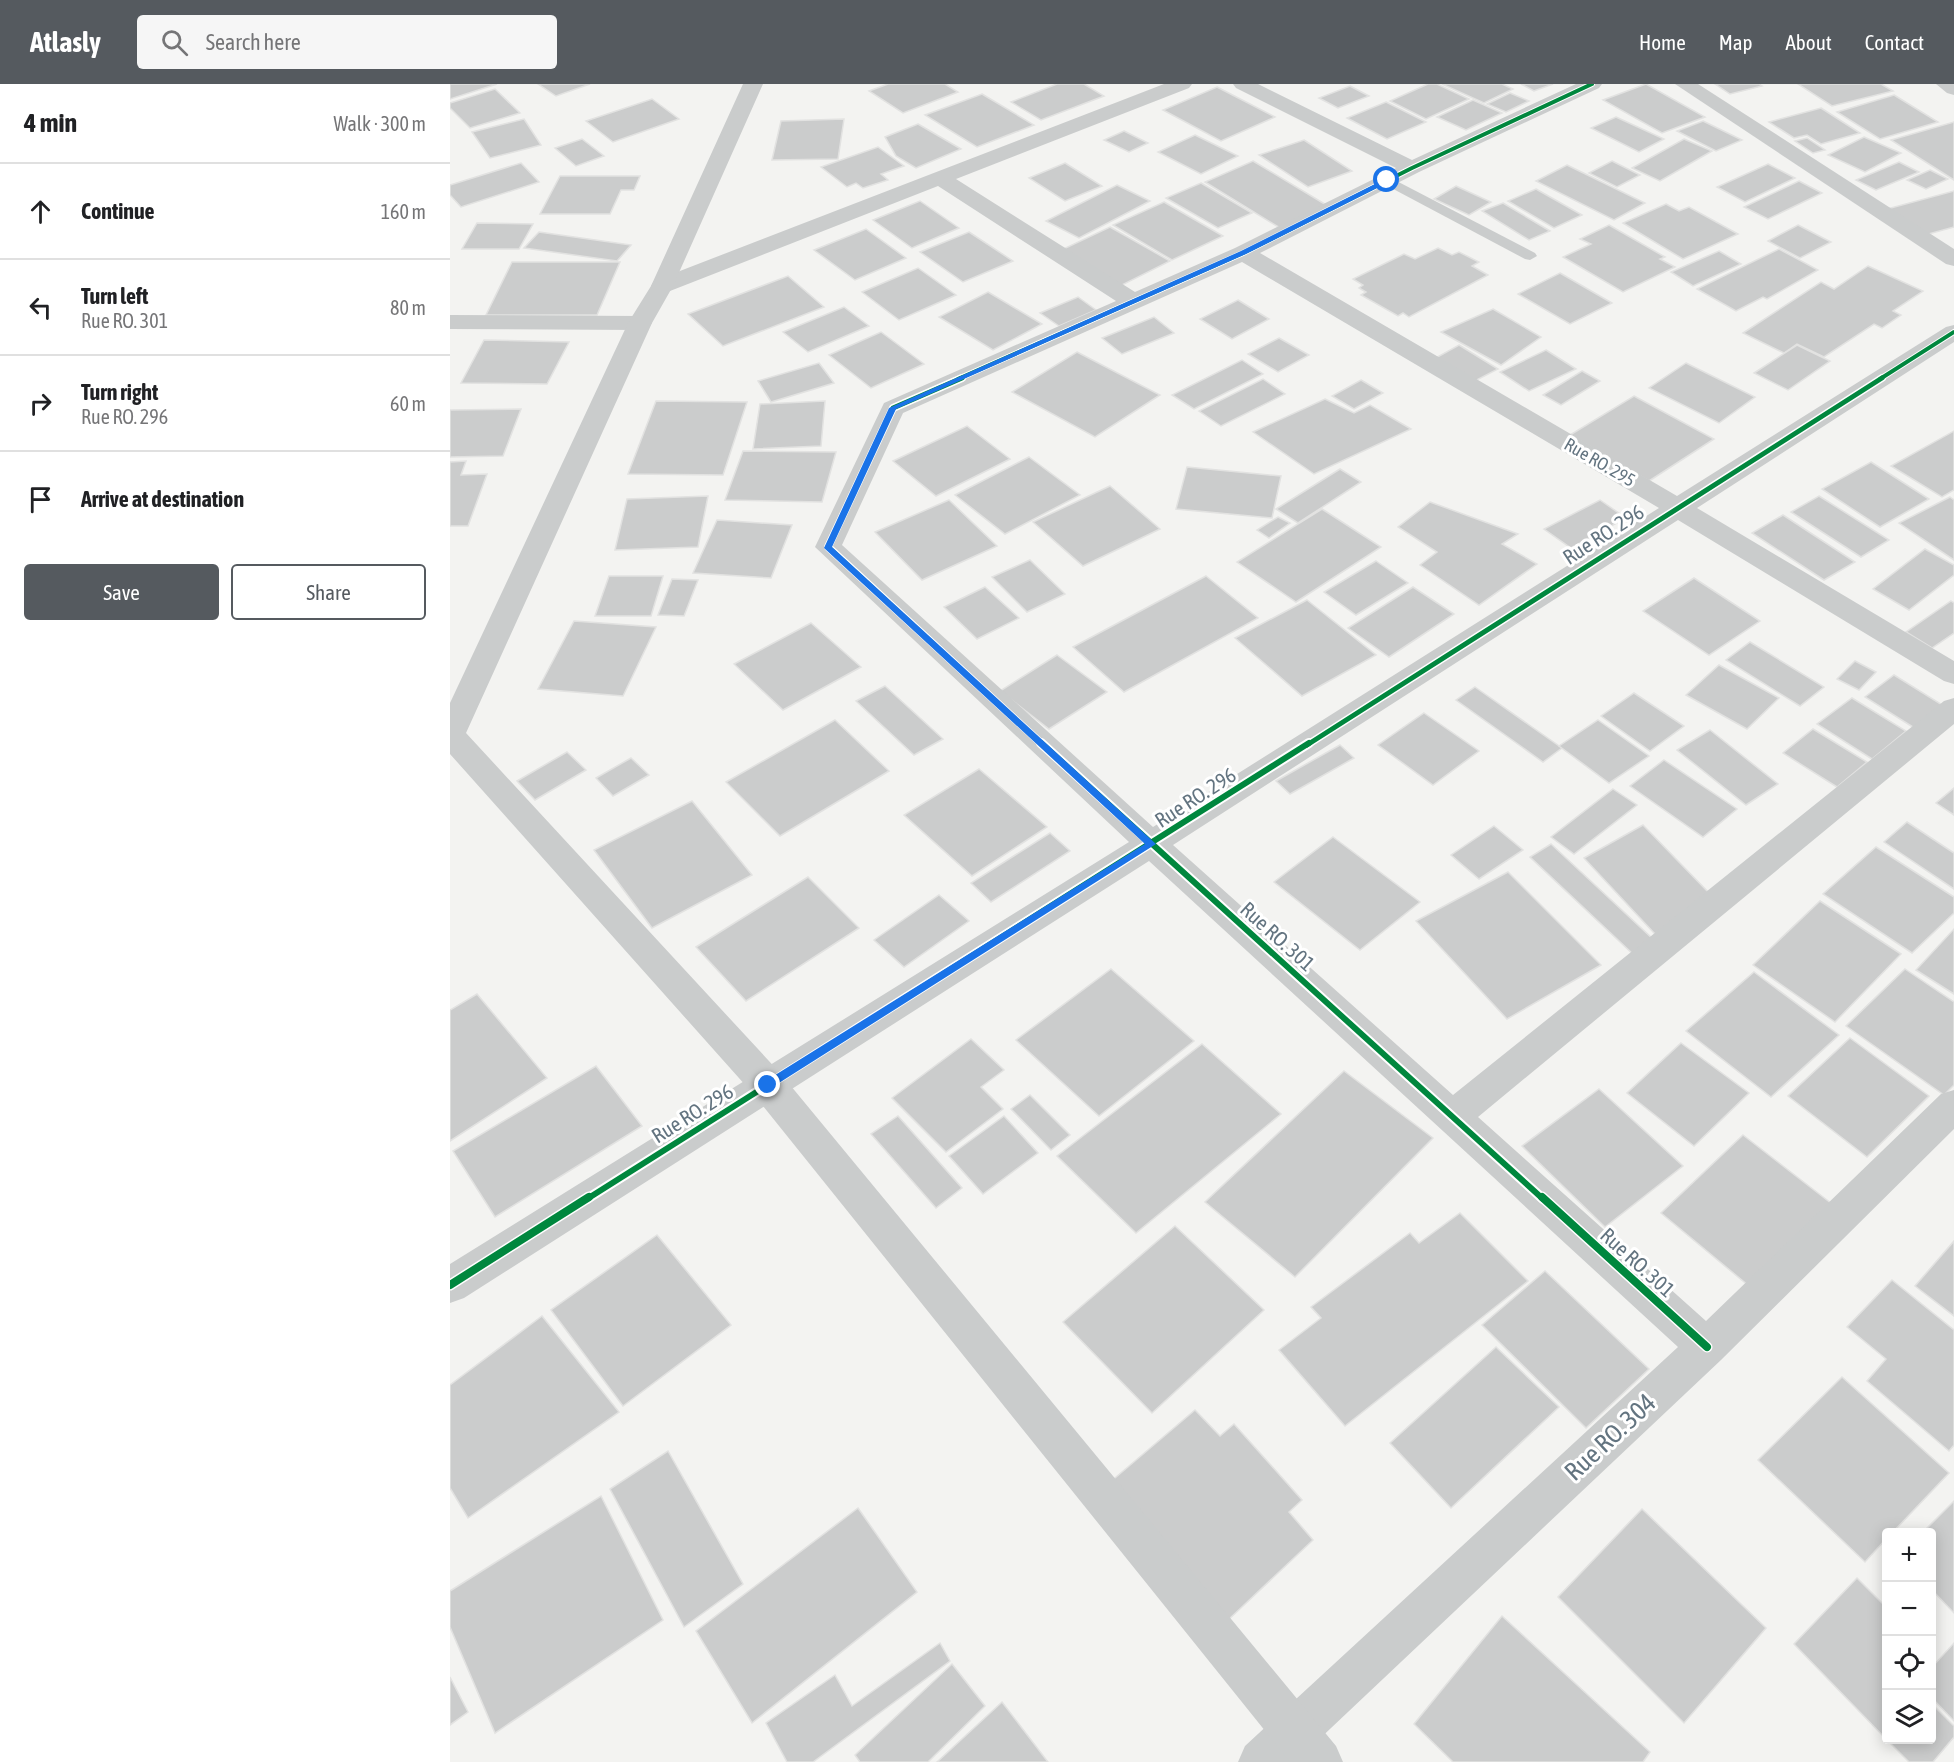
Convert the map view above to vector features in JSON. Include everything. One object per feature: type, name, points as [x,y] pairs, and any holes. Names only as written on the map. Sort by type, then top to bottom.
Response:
[{"type":"street","points":[[753,84],[662,286],[640,322],[450,735],[768,1085],[1320,1762]]},
{"type":"street","points":[[662,286],[1182,84]]},
{"type":"street","points":[[1243,84],[1412,168]]},
{"type":"street","points":[[940,178],[1131,300],[1243,253],[1387,180],[1592,84]]},
{"type":"street","points":[[1685,84],[1954,259]]},
{"type":"street","points":[[1946,84],[1954,89]]},
{"type":"street","name":"Rue RO. 295","points":[[1243,253],[1676,507],[1954,674]]},
{"type":"street","name":"Rue RO. 301","points":[[1131,300],[893,408],[828,548],[1707,1347]]},
{"type":"street","points":[[450,322],[640,322]]},
{"type":"street","name":"Rue RO. 296","points":[[450,1285],[1151,844],[1676,507],[1954,332]]},
{"type":"street","points":[[1453,1116],[1954,708]]},
{"type":"street","name":"Rue RO. 304","points":[[1261,1762],[1707,1347],[1954,1105]]},
{"type":"lane","points":[[1387,180],[1530,256]]},
{"type":"building","points":[[450,84],[497,84],[450,99]]},
{"type":"building","points":[[538,84],[590,84],[556,96]]},
{"type":"building","points":[[888,84],[945,84],[958,92],[903,113],[869,91]]},
{"type":"building","points":[[1057,84],[1084,84],[1104,96],[1041,120],[1011,102]]},
{"type":"building","points":[[1428,84],[1437,84],[1469,99],[1426,119],[1390,101]]},
{"type":"building","points":[[1442,84],[1502,84],[1513,89],[1484,103]]},
{"type":"building","points":[[1521,84],[1553,84],[1534,91]]},
{"type":"building","points":[[1646,84],[1705,117],[1662,133],[1603,100]]},
{"type":"building","points":[[1715,84],[1759,84],[1762,86],[1730,94]]},
{"type":"building","points":[[1798,84],[1881,84],[1893,91],[1832,106]]},
{"type":"building","points":[[1350,86],[1369,96],[1338,108],[1319,98]]},
{"type":"building","points":[[1217,87],[1275,117],[1221,141],[1163,110]]},
{"type":"building","points":[[495,89],[520,113],[470,128],[450,108],[450,103]]},
{"type":"building","points":[[1510,93],[1529,101],[1506,112],[1487,104]]},
{"type":"building","points":[[982,94],[1034,125],[977,147],[925,115]]},
{"type":"building","points":[[1894,95],[1938,122],[1880,139],[1837,112]]},
{"type":"building","points":[[652,99],[679,119],[613,142],[586,121]]},
{"type":"building","points":[[1473,100],[1502,113],[1466,130],[1437,117]]},
{"type":"building","points":[[1386,102],[1426,122],[1387,139],[1347,118]]},
{"type":"building","points":[[1821,108],[1860,133],[1821,144],[1807,135],[1794,138],[1769,122]]},
{"type":"building","points":[[1616,117],[1664,139],[1639,152],[1591,128]]},
{"type":"building","points":[[524,119],[541,145],[490,158],[472,132]]},
{"type":"building","points":[[844,119],[838,159],[772,160],[781,121]]},
{"type":"building","points":[[1703,121],[1742,140],[1716,151],[1677,131]]},
{"type":"building","points":[[1954,122],[1954,180],[1891,140]]},
{"type":"building","points":[[918,124],[961,149],[916,168],[896,156],[885,137]]},
{"type":"building","points":[[1124,131],[1148,143],[1129,152],[1104,140]]},
{"type":"building","points":[[1195,135],[1238,156],[1201,174],[1158,152]]},
{"type":"building","points":[[1864,137],[1901,153],[1865,172],[1828,155]]},
{"type":"building","points":[[1807,138],[1825,150],[1813,153],[1795,141]]},
{"type":"building","points":[[582,139],[604,156],[576,166],[555,148]]},
{"type":"building","points":[[1684,139],[1712,151],[1660,181],[1632,168]]},
{"type":"building","points":[[1304,140],[1352,171],[1308,187],[1259,155]]},
{"type":"building","points":[[878,147],[904,166],[881,174],[888,180],[863,188],[856,183],[847,187],[821,167]]},
{"type":"building","points":[[1253,161],[1328,206],[1280,228],[1205,182]]},
{"type":"building","points":[[1612,161],[1640,175],[1617,187],[1589,173]]},
{"type":"building","points":[[1899,162],[1919,172],[1876,190],[1856,180]]},
{"type":"building","points":[[521,163],[539,182],[461,207],[450,195],[450,185]]},
{"type":"building","points":[[1065,163],[1102,186],[1065,201],[1029,178]]},
{"type":"building","points":[[1768,164],[1795,178],[1745,202],[1717,187]]},
{"type":"building","points":[[1567,165],[1645,203],[1614,220],[1536,181]]},
{"type":"building","points":[[1930,170],[1948,179],[1926,189],[1907,180]]},
{"type":"building","points":[[560,176],[640,176],[634,190],[621,190],[610,214],[540,214]]},
{"type":"building","points":[[1799,181],[1822,193],[1768,219],[1744,207]]},
{"type":"building","points":[[1201,183],[1252,213],[1218,228],[1166,198]]},
{"type":"building","points":[[1117,185],[1150,201],[1079,238],[1046,221]]},
{"type":"building","points":[[1456,186],[1491,202],[1469,215],[1434,199]]},
{"type":"building","points":[[1536,189],[1582,215],[1554,228],[1508,201]]},
{"type":"building","points":[[1954,191],[1954,227],[1925,235],[1887,209]]},
{"type":"building","points":[[920,201],[959,228],[912,248],[873,220]]},
{"type":"building","points":[[1164,202],[1223,236],[1172,260],[1113,225]]},
{"type":"building","points":[[1503,203],[1550,231],[1529,240],[1482,211]]},
{"type":"building","points":[[1666,204],[1679,211],[1689,207],[1738,234],[1683,259],[1623,223]]},
{"type":"building","points":[[477,223],[533,224],[519,249],[462,249]]},
{"type":"building","points":[[1609,225],[1665,257],[1660,259],[1675,267],[1623,292],[1563,257],[1591,244],[1580,239]]},
{"type":"building","points":[[1798,225],[1831,242],[1800,258],[1768,241]]},
{"type":"building","points":[[1110,227],[1170,261],[1116,288],[1057,252]]},
{"type":"building","points":[[866,229],[906,258],[855,280],[814,250]]},
{"type":"building","points":[[539,232],[631,245],[617,261],[524,248]]},
{"type":"building","points":[[969,232],[1013,261],[963,282],[920,252]]},
{"type":"building","points":[[1438,248],[1452,255],[1459,252],[1479,262],[1472,266],[1488,275],[1409,317],[1403,313],[1398,316],[1361,295],[1366,292],[1359,288],[1363,285],[1353,279],[1404,254],[1415,259]]},
{"type":"building","points":[[1779,249],[1818,270],[1767,299],[1763,297],[1736,311],[1697,289]]},
{"type":"building","points":[[1719,251],[1741,264],[1693,286],[1671,272]]},
{"type":"building","points":[[512,262],[620,262],[597,315],[486,315]]},
{"type":"building","points":[[1868,266],[1923,291],[1893,311],[1901,315],[1882,328],[1874,324],[1824,357],[1797,344],[1784,353],[1743,333],[1821,282],[1834,289]]},
{"type":"building","points":[[918,268],[956,295],[899,320],[862,292]]},
{"type":"building","points":[[1560,273],[1612,303],[1570,324],[1518,294]]},
{"type":"building","points":[[788,276],[824,307],[723,346],[688,314]]},
{"type":"building","points":[[988,292],[1042,324],[993,350],[939,317]]},
{"type":"building","points":[[1078,297],[1096,310],[1059,326],[1040,313]]},
{"type":"building","points":[[1238,300],[1269,319],[1232,339],[1200,319]]},
{"type":"building","points":[[844,307],[869,326],[808,352],[783,332]]},
{"type":"building","points":[[1493,309],[1541,337],[1501,365],[1441,332]]},
{"type":"building","points":[[1154,317],[1174,333],[1122,354],[1102,338]]},
{"type":"building","points":[[881,332],[924,364],[871,388],[829,355]]},
{"type":"building","points":[[1279,338],[1309,355],[1278,372],[1248,354]]},
{"type":"building","points":[[484,340],[569,342],[547,384],[461,383]]},
{"type":"building","points":[[1459,345],[1498,369],[1471,383],[1432,360]]},
{"type":"building","points":[[1797,345],[1830,361],[1788,390],[1754,373]]},
{"type":"building","points":[[1546,350],[1576,369],[1529,391],[1500,372]]},
{"type":"building","points":[[1077,352],[1160,395],[1095,437],[1012,392]]},
{"type":"building","points":[[1242,360],[1263,374],[1194,409],[1172,395]]},
{"type":"building","points":[[819,363],[834,383],[771,402],[758,381]]},
{"type":"building","points":[[1686,363],[1755,397],[1719,423],[1649,388]]},
{"type":"building","points":[[1582,371],[1600,381],[1561,405],[1543,395]]},
{"type":"building","points":[[1263,379],[1285,394],[1221,426],[1199,411]]},
{"type":"building","points":[[1361,380],[1383,393],[1354,409],[1332,396]]},
{"type":"building","points":[[1634,396],[1714,439],[1649,481],[1570,435]]},
{"type":"building","points":[[1325,399],[1354,413],[1370,405],[1411,429],[1314,474],[1253,432]]},
{"type":"building","points":[[656,401],[747,402],[723,475],[628,474]]},
{"type":"building","points":[[825,401],[821,446],[753,449],[760,404]]},
{"type":"building","points":[[521,409],[503,456],[450,457],[450,410]]},
{"type":"building","points":[[967,426],[1010,459],[936,496],[893,461]]},
{"type":"building","points":[[1954,431],[1954,490],[1942,497],[1891,466]]},
{"type":"building","points":[[743,451],[836,452],[822,502],[725,500]]},
{"type":"building","points":[[1029,457],[1080,495],[1005,534],[955,495]]},
{"type":"building","points":[[466,461],[461,475],[487,474],[468,526],[450,526],[450,462]]},
{"type":"building","points":[[1871,462],[1929,499],[1880,527],[1822,489]]},
{"type":"building","points":[[1187,467],[1281,476],[1272,518],[1176,509]]},
{"type":"building","points":[[1340,469],[1361,482],[1298,523],[1276,509]]},
{"type":"building","points":[[1110,486],[1160,529],[1083,566],[1033,522]]},
{"type":"building","points":[[708,496],[698,547],[615,550],[627,499]]},
{"type":"building","points":[[1819,496],[1889,540],[1861,557],[1791,512]]},
{"type":"building","points":[[1950,497],[1954,500],[1954,560],[1899,523]]},
{"type":"building","points":[[949,500],[997,546],[922,580],[875,532]]},
{"type":"building","points":[[1600,500],[1626,518],[1571,548],[1544,529]]},
{"type":"building","points":[[1430,502],[1518,534],[1502,544],[1537,564],[1479,605],[1420,565],[1437,552],[1398,527]]},
{"type":"building","points":[[1322,509],[1381,547],[1296,602],[1237,562]]},
{"type":"building","points":[[1783,515],[1855,562],[1824,580],[1752,533]]},
{"type":"building","points":[[1278,517],[1290,523],[1269,538],[1257,530]]},
{"type":"building","points":[[717,520],[792,525],[771,578],[693,573]]},
{"type":"building","points":[[1925,549],[1954,565],[1954,575],[1909,610],[1873,589]]},
{"type":"building","points":[[1030,560],[1065,594],[1027,612],[992,577]]},
{"type":"building","points":[[1376,561],[1408,583],[1356,615],[1324,592]]},
{"type":"building","points":[[609,576],[663,576],[651,616],[595,616]]},
{"type":"building","points":[[1206,576],[1258,618],[1124,692],[1073,647]]},
{"type":"building","points":[[1694,578],[1760,621],[1709,655],[1643,611]]},
{"type":"building","points":[[672,579],[698,580],[684,616],[658,615]]},
{"type":"building","points":[[985,587],[1019,618],[977,639],[944,607]]},
{"type":"building","points":[[1413,587],[1454,614],[1389,657],[1348,628]]},
{"type":"building","points":[[1307,600],[1376,655],[1302,696],[1235,638]]},
{"type":"building","points":[[1951,601],[1954,603],[1954,633],[1932,648],[1906,632]]},
{"type":"building","points":[[574,621],[656,627],[623,696],[538,689]]},
{"type":"building","points":[[811,623],[861,667],[783,710],[734,664]]},
{"type":"building","points":[[1750,642],[1824,687],[1800,706],[1726,660]]},
{"type":"building","points":[[1057,655],[1107,692],[1049,729],[1000,691]]},
{"type":"building","points":[[1855,661],[1876,672],[1859,690],[1837,679]]},
{"type":"building","points":[[1719,665],[1779,698],[1747,729],[1686,695]]},
{"type":"building","points":[[1894,675],[1944,706],[1916,729],[1865,697]]},
{"type":"building","points":[[885,686],[943,739],[914,755],[856,701]]},
{"type":"building","points":[[1475,687],[1562,748],[1543,762],[1456,700]]},
{"type":"building","points":[[1634,693],[1684,726],[1650,751],[1601,716]]},
{"type":"building","points":[[1852,698],[1906,731],[1872,759],[1817,724]]},
{"type":"building","points":[[1424,713],[1479,751],[1433,785],[1378,745]]},
{"type":"building","points":[[835,720],[889,771],[780,836],[726,782]]},
{"type":"building","points":[[1598,720],[1649,756],[1609,783],[1559,746]]},
{"type":"building","points":[[1813,729],[1867,762],[1837,787],[1783,753]]},
{"type":"building","points":[[1710,730],[1778,784],[1746,805],[1677,750]]},
{"type":"building","points":[[1340,745],[1354,758],[1290,794],[1276,781]]},
{"type":"building","points":[[567,752],[586,770],[535,800],[517,781]]},
{"type":"building","points":[[631,758],[649,775],[613,796],[596,778]]},
{"type":"building","points":[[1664,760],[1737,809],[1703,837],[1630,786]]},
{"type":"building","points":[[979,769],[1047,827],[972,876],[904,815]]},
{"type":"building","points":[[1954,788],[1954,815],[1936,803]]},
{"type":"building","points":[[1613,789],[1637,805],[1574,854],[1551,837]]},
{"type":"building","points":[[692,801],[752,875],[652,928],[594,850]]},
{"type":"building","points":[[1907,822],[1954,853],[1954,889],[1884,842]]},
{"type":"building","points":[[1643,825],[1710,894],[1655,934],[1584,858]]},
{"type":"building","points":[[1494,826],[1523,850],[1479,879],[1451,855]]},
{"type":"building","points":[[1050,833],[1070,851],[991,902],[971,883]]},
{"type":"building","points":[[1333,837],[1420,902],[1360,950],[1274,882]]},
{"type":"building","points":[[1551,844],[1655,941],[1634,955],[1530,857]]},
{"type":"building","points":[[1876,847],[1954,897],[1954,913],[1912,953],[1823,894]]},
{"type":"building","points":[[1508,872],[1601,965],[1507,1019],[1416,921]]},
{"type":"building","points":[[808,877],[859,928],[746,1001],[696,947]]},
{"type":"building","points":[[939,895],[969,921],[904,967],[874,940]]},
{"type":"building","points":[[1820,901],[1901,954],[1835,1022],[1753,965]]},
{"type":"building","points":[[1954,929],[1954,994],[1916,970]]},
{"type":"building","points":[[1111,969],[1194,1041],[1099,1116],[1016,1040]]},
{"type":"building","points":[[1905,969],[1954,1002],[1954,1085],[1944,1095],[1846,1026]]},
{"type":"building","points":[[1754,972],[1839,1035],[1771,1097],[1686,1031]]},
{"type":"building","points":[[477,994],[547,1078],[450,1141],[450,1010]]},
{"type":"building","points":[[1850,1038],[1929,1096],[1867,1157],[1788,1096]]},
{"type":"building","points":[[971,1039],[1004,1070],[981,1087],[1003,1109],[946,1152],[892,1098]]},
{"type":"building","points":[[1681,1043],[1749,1093],[1694,1146],[1627,1093]]},
{"type":"building","points":[[1202,1044],[1281,1114],[1136,1233],[1057,1156]]},
{"type":"building","points":[[596,1066],[642,1126],[495,1217],[453,1151]]},
{"type":"building","points":[[1344,1071],[1433,1138],[1295,1277],[1205,1202]]},
{"type":"building","points":[[1599,1089],[1683,1166],[1605,1227],[1522,1146]]},
{"type":"building","points":[[1030,1095],[1070,1135],[1051,1150],[1011,1109]]},
{"type":"building","points":[[898,1116],[962,1188],[936,1208],[871,1134]]},
{"type":"building","points":[[1004,1116],[1038,1153],[983,1194],[949,1156]]},
{"type":"building","points":[[1743,1135],[1836,1207],[1755,1291],[1661,1213]]},
{"type":"building","points":[[1460,1213],[1528,1281],[1345,1426],[1279,1350],[1321,1318],[1311,1307],[1410,1233],[1419,1243]]},
{"type":"building","points":[[1175,1226],[1264,1310],[1152,1413],[1063,1322]]},
{"type":"building","points":[[657,1235],[731,1325],[623,1406],[551,1310]]},
{"type":"building","points":[[1954,1241],[1954,1316],[1915,1286]]},
{"type":"building","points":[[1545,1271],[1649,1369],[1586,1428],[1482,1325]]},
{"type":"building","points":[[1892,1280],[1954,1330],[1954,1445],[1949,1451],[1867,1381],[1886,1359],[1847,1327]]},
{"type":"building","points":[[542,1316],[619,1412],[468,1518],[450,1488],[450,1385]]},
{"type":"building","points":[[1496,1347],[1559,1407],[1451,1508],[1390,1443]]},
{"type":"building","points":[[1842,1377],[1949,1473],[1897,1528],[1882,1528],[1882,1543],[1865,1562],[1758,1460]]},
{"type":"building","points":[[1195,1410],[1220,1436],[1234,1424],[1302,1500],[1289,1512],[1313,1540],[1226,1622],[1109,1483]]},
{"type":"building","points":[[668,1451],[743,1584],[684,1627],[610,1489]]},
{"type":"building","points":[[601,1496],[663,1620],[495,1733],[450,1627],[450,1591]]},
{"type":"building","points":[[1954,1501],[1954,1613],[1936,1594],[1936,1528],[1927,1528]]},
{"type":"building","points":[[858,1508],[917,1592],[752,1723],[696,1631]]},
{"type":"building","points":[[1642,1509],[1766,1628],[1684,1723],[1558,1597]]},
{"type":"building","points":[[1857,1578],[1882,1603],[1882,1735],[1794,1644]]},
{"type":"building","points":[[1502,1616],[1650,1752],[1643,1762],[1453,1762],[1414,1724]]},
{"type":"building","points":[[940,1643],[950,1661],[813,1762],[787,1762],[766,1723],[835,1675],[852,1706]]},
{"type":"building","points":[[1954,1643],[1954,1721],[1936,1702],[1936,1663]]},
{"type":"building","points":[[952,1664],[985,1706],[928,1762],[860,1762],[855,1755]]},
{"type":"building","points":[[450,1677],[468,1712],[450,1725]]},
{"type":"building","points":[[1002,1702],[1048,1762],[937,1762]]},
{"type":"building","points":[[1936,1708],[1954,1726],[1954,1737],[1933,1762],[1909,1762],[1891,1744],[1936,1744]]},
{"type":"cycle path","points":[[1592,84],[1412,168],[1243,253],[893,408],[828,547],[1151,844],[1707,1347]]},
{"type":"cycle path","points":[[450,1285],[1151,844],[1954,332]]},
{"type":"route","points":[[768,1085],[1151,844],[828,548],[893,408],[1131,300],[1243,253],[1387,180]]}]
